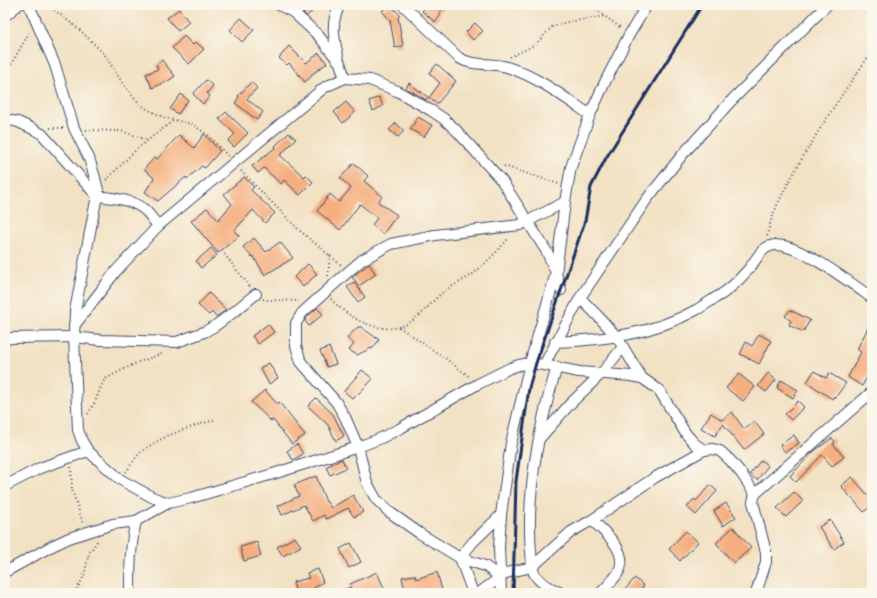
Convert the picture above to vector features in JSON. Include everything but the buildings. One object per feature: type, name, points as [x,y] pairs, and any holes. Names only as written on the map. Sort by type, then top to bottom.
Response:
[{"type":"street","points":[[5,16],[18,5]]},
{"type":"street","points":[[29,5],[54,65],[74,128],[89,158],[95,178],[97,193],[75,311],[74,337],[78,430],[88,451],[121,480],[152,498],[168,503]]},
{"type":"street","points":[[279,5],[292,12],[314,30],[340,63]]},
{"type":"street","points":[[340,5],[334,14],[333,24],[340,63],[345,78]]},
{"type":"street","points":[[403,5],[459,58],[472,64],[496,64],[508,67],[539,80],[590,115]]},
{"type":"street","points":[[502,593],[499,548],[501,515],[511,444],[530,363],[556,273],[571,166],[590,115],[605,82],[629,35],[647,5]]},
{"type":"street","points":[[544,365],[580,298],[647,200],[683,154],[732,100],[826,5]]},
{"type":"street","points":[[74,326],[116,271],[158,226],[324,87],[345,78],[370,80],[397,91],[432,111],[456,130],[502,181],[524,223],[547,252],[561,290]]},
{"type":"street","points":[[5,119],[18,122],[42,134],[97,193],[138,205],[158,226]]},
{"type":"street","points":[[500,577],[485,566],[460,558],[402,522],[376,499],[367,483],[358,447],[345,417],[336,402],[301,362],[296,346],[296,323],[302,313],[362,260],[391,244],[435,235],[524,223],[565,202]]},
{"type":"street","points":[[556,342],[586,341],[617,337],[648,330],[673,321],[696,310],[730,289],[748,270],[765,248],[776,245],[788,247],[806,255],[838,274],[872,298]]},
{"type":"street","points":[[5,339],[74,337],[100,340],[177,342],[209,329],[235,312],[256,294]]},
{"type":"street","points":[[580,298],[617,337],[642,378]]},
{"type":"street","points":[[539,438],[570,404],[601,374],[624,347]]},
{"type":"street","points":[[5,572],[50,547],[87,532],[113,524],[136,522],[168,503],[214,491],[358,447],[379,439],[478,384],[510,368],[530,363],[601,374],[642,378],[659,390],[686,434],[695,444],[704,450]]},
{"type":"street","points":[[557,367],[548,394],[539,438],[530,510],[530,536],[532,567],[534,572],[542,582],[561,593]]},
{"type":"street","points":[[756,593],[766,562],[766,552],[753,502],[755,494],[872,392]]},
{"type":"street","points":[[479,593],[500,577],[513,570],[532,567],[571,532],[592,520],[654,478],[704,450],[713,449],[720,451],[741,473],[755,494]]},
{"type":"street","points":[[5,486],[40,468],[88,451]]},
{"type":"street","points":[[460,558],[473,542],[501,515]]},
{"type":"street","points":[[592,520],[609,537],[620,552],[622,563],[618,572],[601,593]]},
{"type":"street","points":[[130,593],[130,560],[136,522]]},
{"type":"street","points":[[460,558],[473,593]]},
{"type":"path","points":[[48,5],[81,31],[105,55],[121,81],[135,99],[151,112],[174,120],[192,124],[200,128],[221,147],[234,163],[298,228],[349,271]]},
{"type":"path","points":[[590,5],[629,35]]},
{"type":"path","points":[[496,64],[535,45],[552,27],[567,22],[604,16]]},
{"type":"path","points":[[5,75],[26,40],[35,18]]},
{"type":"path","points":[[765,248],[773,215],[806,150],[838,100],[872,52]]},
{"type":"path","points":[[97,193],[127,158],[174,120]]},
{"type":"path","points":[[33,129],[74,128],[88,130],[112,130],[121,131],[148,140]]},
{"type":"path","points":[[485,161],[568,187]]},
{"type":"path","points":[[330,256],[328,276],[324,293],[336,306],[352,316],[379,328],[399,327],[416,318],[446,290],[471,276],[524,223]]},
{"type":"path","points":[[399,327],[445,358],[478,384]]},
{"type":"path","points":[[78,430],[95,402],[103,382],[107,378],[136,363],[165,352],[177,342]]},
{"type":"path","points":[[121,480],[138,455],[154,444],[188,429],[214,420]]},
{"type":"path","points":[[73,456],[71,467],[72,490],[87,532]]},
{"type":"path","points":[[75,593],[84,576],[92,546],[113,524]]},
{"type":"railway","points":[[513,593],[516,481],[529,388],[536,363],[585,221],[591,187],[606,158],[702,5]]}]
